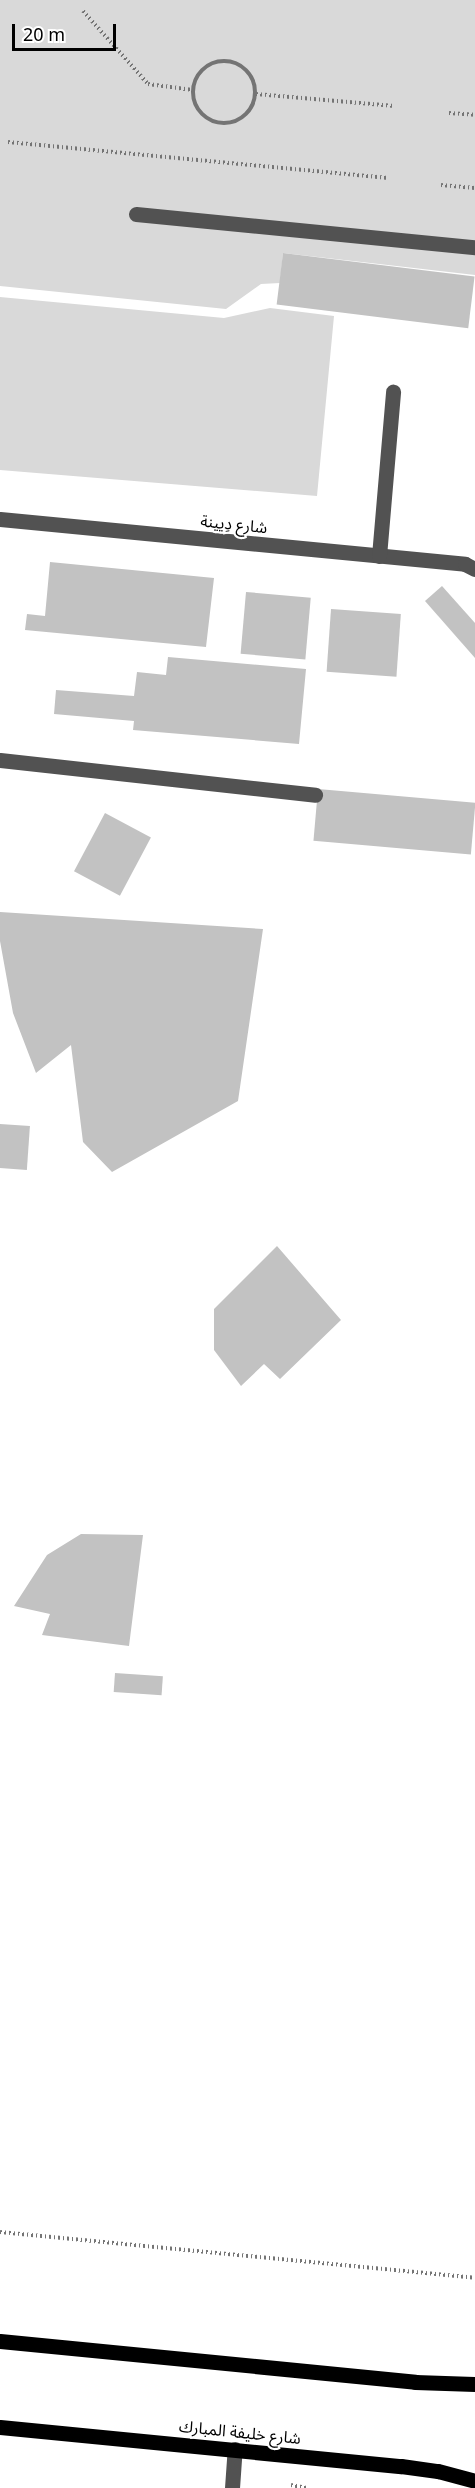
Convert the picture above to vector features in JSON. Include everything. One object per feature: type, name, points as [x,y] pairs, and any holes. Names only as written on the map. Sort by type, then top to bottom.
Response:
[{"type":"main road","points":[[0,2341],[415,2382],[475,2384]]},
{"type":"main road","name":"شارع خليفة المبارك","points":[[0,2427],[401,2466],[438,2471],[475,2481]]},
{"type":"street","points":[[136,214],[475,247]]},
{"type":"street","points":[[379,556],[393,392]]},
{"type":"street","name":"شارع دِيينة","points":[[0,519],[472,565]]},
{"type":"street","points":[[0,760],[315,795]]},
{"type":"street","points":[[232,2488],[235,2449]]},
{"type":"path","points":[[83,11],[147,84],[193,90]]},
{"type":"path","points":[[219,61],[234,62],[245,68],[253,80],[256,94],[252,107],[243,118],[230,123],[216,123],[203,116],[195,104],[193,90],[197,77],[207,67],[219,61]]},
{"type":"path","points":[[256,94],[394,106]]},
{"type":"path","points":[[449,113],[475,115]]},
{"type":"path","points":[[8,142],[388,178]]},
{"type":"path","points":[[441,185],[475,188]]},
{"type":"path","points":[[0,2232],[475,2278]]},
{"type":"path","points":[[291,2485],[307,2488]]},
{"type":"shaded area","points":[[0,0],[475,0],[475,275],[283,253],[280,283],[261,284],[226,309],[0,286]]},
{"type":"shaded area","points":[[0,297],[224,318],[270,308],[334,316],[317,496],[0,470]]},
{"type":"building","points":[[283,253],[475,277],[468,328],[277,305]]},
{"type":"building","points":[[50,562],[214,578],[206,647],[25,630],[27,614],[45,616]]},
{"type":"building","points":[[442,586],[475,623],[475,658],[425,601]]},
{"type":"building","points":[[246,592],[311,598],[305,659],[241,654]]},
{"type":"building","points":[[331,609],[401,614],[396,677],[327,672]]},
{"type":"building","points":[[168,657],[306,669],[299,744],[133,730],[134,721],[54,714],[56,690],[134,696],[137,672],[166,675]]},
{"type":"building","points":[[318,789],[475,803],[471,855],[313,841]]},
{"type":"building","points":[[105,813],[151,837],[120,896],[74,871]]},
{"type":"building","points":[[0,912],[263,929],[238,1101],[112,1172],[83,1142],[71,1045],[36,1073],[13,1013],[0,941]]},
{"type":"building","points":[[0,1124],[30,1126],[27,1170],[0,1168]]},
{"type":"building","points":[[277,1246],[341,1320],[280,1379],[264,1364],[241,1386],[214,1350],[214,1309]]},
{"type":"building","points":[[81,1534],[143,1535],[129,1646],[42,1635],[50,1614],[14,1606],[47,1555]]},
{"type":"building","points":[[115,1673],[163,1676],[162,1695],[114,1692]]}]
